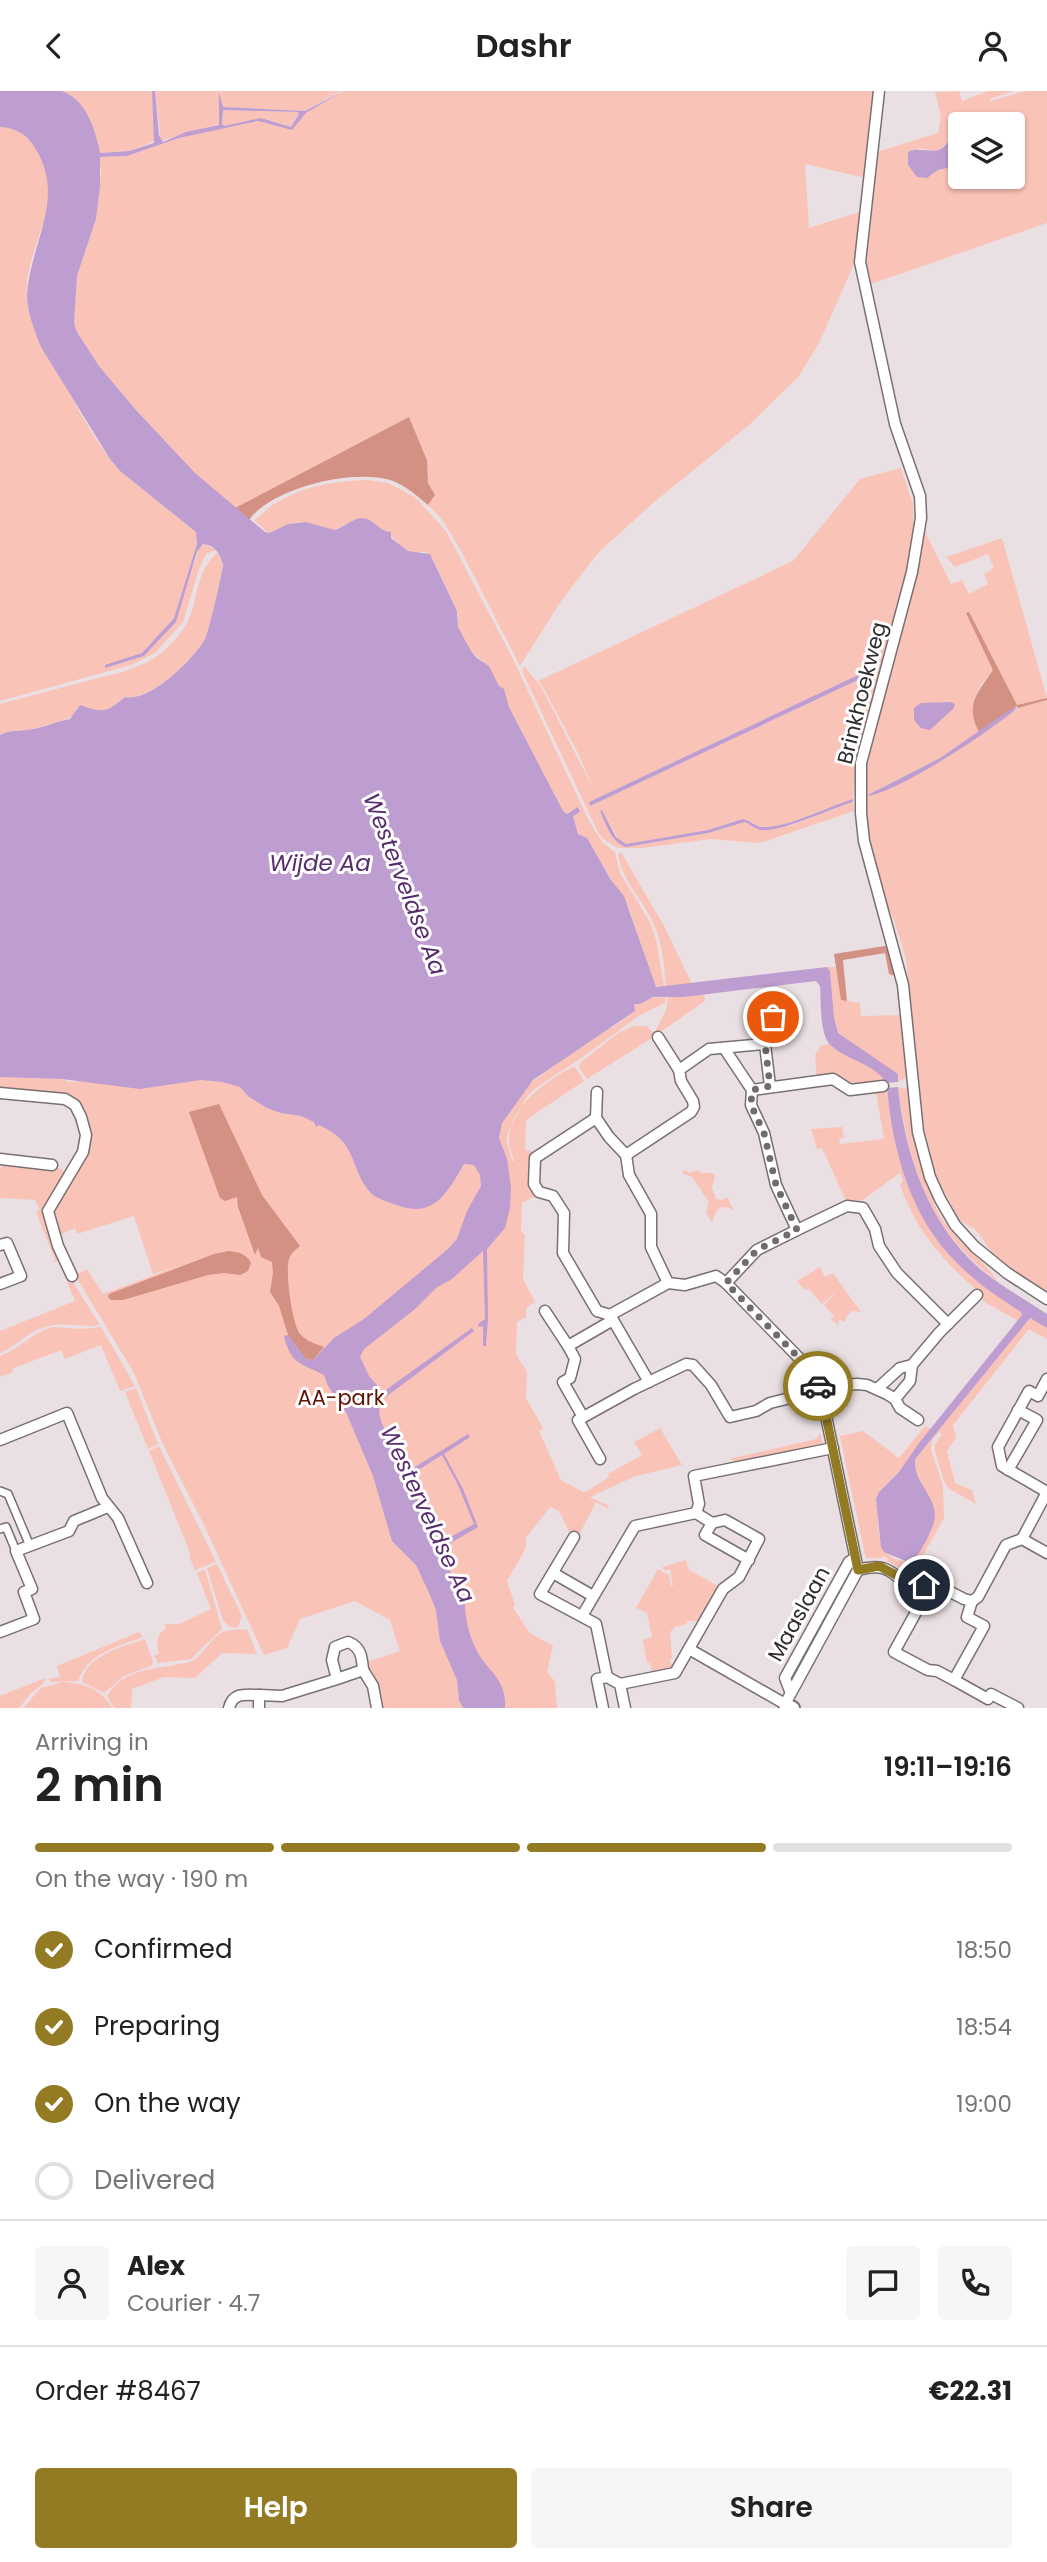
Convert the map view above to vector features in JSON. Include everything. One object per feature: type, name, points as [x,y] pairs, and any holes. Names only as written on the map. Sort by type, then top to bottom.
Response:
[{"type":"street","name":"Brinkhoekweg","points":[[878,91],[860,262],[895,424],[920,496],[921,517],[912,572],[861,762],[864,841],[903,985],[918,1132],[930,1177],[955,1225],[975,1247],[1007,1273],[1047,1299]]},
{"type":"street","points":[[679,1070],[709,1049],[765,1044],[775,1033],[771,1001]]},
{"type":"street","points":[[626,1155],[691,1112],[694,1107],[681,1081],[679,1070],[657,1037]]},
{"type":"street","points":[[765,1044],[770,1086]]},
{"type":"street","points":[[724,1048],[752,1090],[751,1105],[764,1133],[776,1185],[797,1230]]},
{"type":"street","points":[[752,1090],[833,1079],[850,1090],[883,1086]]},
{"type":"street","points":[[597,1091],[597,1118],[609,1137],[626,1155],[629,1175],[651,1214],[651,1247],[668,1283]]},
{"type":"street","points":[[0,1093],[65,1099],[75,1105],[81,1117],[86,1135],[83,1152],[48,1211],[58,1246],[72,1276]]},
{"type":"street","points":[[597,1118],[535,1158],[534,1184],[539,1192],[553,1196],[564,1213],[563,1252],[597,1311],[611,1317],[649,1382]]},
{"type":"street","points":[[0,1159],[52,1165]]},
{"type":"street","points":[[568,1346],[668,1283],[685,1285],[716,1276],[726,1283],[757,1250],[848,1206],[863,1208],[875,1229],[879,1246],[897,1273],[948,1324]]},
{"type":"street","points":[[0,1245],[7,1243],[21,1276],[0,1284]]},
{"type":"street","name":"Maaslaan","points":[[726,1283],[801,1360],[821,1392],[858,1570],[786,1704]]},
{"type":"street","points":[[895,1399],[910,1381],[912,1365],[977,1295]]},
{"type":"street","points":[[544,1311],[575,1359],[570,1378],[564,1381],[583,1417]]},
{"type":"street","points":[[600,1459],[578,1420],[686,1364],[693,1365],[711,1385],[730,1417],[757,1411],[770,1403],[854,1384],[877,1389],[895,1399],[900,1408],[918,1420]]},
{"type":"street","points":[[877,1389],[900,1368],[912,1365]]},
{"type":"street","points":[[954,1680],[984,1626],[967,1617],[972,1601],[978,1597],[1006,1545],[1022,1539],[1047,1492],[1002,1466],[998,1447],[1029,1391],[1038,1396],[1047,1379]]},
{"type":"street","points":[[1008,1470],[1037,1420],[1018,1410]]},
{"type":"street","points":[[0,1440],[67,1413],[108,1507],[118,1518],[147,1583]]},
{"type":"street","points":[[696,1513],[699,1504],[694,1476],[832,1448]]},
{"type":"street","points":[[0,1491],[8,1495],[30,1546]]},
{"type":"street","points":[[16,1551],[69,1531],[74,1521],[108,1507]]},
{"type":"street","points":[[582,1616],[635,1526],[696,1513],[712,1523],[725,1520],[759,1539],[739,1577],[723,1589],[676,1673],[620,1684],[607,1677],[597,1679],[603,1708]]},
{"type":"street","points":[[712,1523],[705,1535],[748,1560]]},
{"type":"street","points":[[0,1529],[6,1527],[32,1589],[24,1593],[34,1619],[0,1632]]},
{"type":"street","points":[[574,1537],[540,1594],[596,1624],[607,1677]]},
{"type":"street","points":[[1022,1539],[1047,1553]]},
{"type":"street","name":"Maaslaan","points":[[786,1704],[785,1678],[849,1562],[855,1557]]},
{"type":"street","points":[[858,1570],[879,1566],[913,1584],[937,1584],[972,1601]]},
{"type":"street","points":[[553,1573],[593,1596]]},
{"type":"street","points":[[924,1585],[925,1596],[894,1651],[988,1699],[991,1693],[1018,1708]]},
{"type":"street","points":[[337,1679],[331,1654],[335,1647],[348,1641],[359,1650],[363,1670],[373,1686],[377,1708]]},
{"type":"street","points":[[689,1649],[786,1704]]},
{"type":"street","points":[[229,1708],[234,1697],[239,1695],[282,1696],[363,1670]]},
{"type":"street","points":[[620,1684],[625,1708]]},
{"type":"street","points":[[259,1695],[259,1708]]},
{"type":"green space","points":[[61,91],[152,91],[155,141],[129,151],[99,153],[88,117]]},
{"type":"green space","points":[[155,91],[219,91],[219,124],[161,141]]},
{"type":"green space","points":[[220,91],[340,91],[305,111],[223,107]]},
{"type":"green space","points":[[343,91],[874,91],[866,178],[805,164],[809,228],[862,211],[855,262],[819,343],[799,376],[749,425],[653,503],[598,553],[561,601],[520,666],[460,549],[441,518],[428,505],[435,495],[428,483],[427,459],[409,417],[235,508],[195,473],[136,410],[99,366],[74,323],[77,276],[96,219],[101,172],[99,157],[127,156],[179,138],[258,121],[292,130],[306,113]]},
{"type":"green space","points":[[959,91],[962,101],[988,91],[1014,91],[989,99],[991,101],[1025,91],[1047,91],[1047,223],[868,285],[865,252],[877,152],[938,133],[941,116],[935,92]]},
{"type":"green space","points":[[223,110],[299,114],[291,127],[265,119],[224,126]]},
{"type":"green space","points":[[0,127],[16,130],[35,147],[45,169],[49,189],[47,208],[27,282],[28,302],[36,325],[79,411],[109,457],[120,471],[196,532],[197,544],[174,618],[142,653],[105,668],[144,656],[175,623],[199,549],[205,544],[216,550],[206,554],[199,569],[183,622],[155,653],[131,665],[0,701]]},
{"type":"green space","points":[[901,468],[913,504],[914,540],[856,763],[853,799],[773,826],[761,827],[743,819],[708,830],[626,844],[619,840],[602,810],[600,811],[614,839],[626,847],[708,833],[745,822],[760,829],[777,829],[853,802],[854,811],[760,843],[711,839],[642,848],[618,848],[603,839],[522,671],[524,666],[542,688],[594,790],[579,755],[543,687],[538,681],[793,561],[860,479]],"holes":[[[878,667],[877,671],[590,806],[589,802]]]},
{"type":"green space","points":[[368,480],[388,483],[415,497],[446,531],[512,657],[590,823],[603,843],[615,852],[620,873],[651,924],[664,987],[655,986],[629,908],[586,838],[578,834],[573,816],[577,808],[566,814],[563,811],[509,707],[505,692],[486,664],[471,651],[458,627],[458,613],[432,557],[426,552],[404,549],[387,532],[351,522],[335,530],[313,524],[295,523],[268,533],[254,520],[273,505],[297,492],[332,483]]},
{"type":"green space","points":[[925,532],[951,584],[962,580],[969,594],[988,584],[984,574],[994,568],[988,554],[955,567],[946,557],[1002,538],[1047,698],[1017,705],[969,613],[966,613],[993,667],[993,673],[982,683],[977,695],[975,718],[979,732],[940,758],[866,796],[950,755],[1018,708],[1047,700],[1047,1292],[1010,1268],[993,1254],[976,1230],[959,1220],[936,1175],[925,1131],[918,1083],[906,959],[878,881],[865,821],[865,762]],"holes":[[[921,704],[955,704],[932,728],[914,720],[914,708]]]},
{"type":"green space","points":[[218,552],[222,562],[221,573],[206,637],[201,646],[171,677],[146,693],[125,697],[105,710],[95,711],[83,706],[76,708],[75,715],[60,721],[0,735],[0,704],[125,671],[164,651],[184,628],[204,571]]},
{"type":"green space","points":[[621,852],[664,926],[692,984],[666,987],[656,930],[624,872],[618,854]]},
{"type":"green space","points":[[827,967],[836,967],[841,1000],[860,1003],[861,1016],[903,1015],[908,1077],[898,1082],[899,1078],[838,1033],[830,971]]},
{"type":"green space","points":[[704,994],[705,1001],[659,1033],[656,1030],[666,1010],[668,997]]},
{"type":"green space","name":"AA-park","points":[[665,997],[665,1003],[640,1015],[528,1095],[521,1107],[552,1079],[573,1067],[584,1081],[526,1120],[525,1150],[532,1151],[530,1186],[537,1195],[522,1203],[521,1231],[525,1235],[523,1279],[535,1302],[526,1308],[526,1317],[517,1322],[516,1354],[527,1372],[526,1398],[543,1428],[539,1431],[561,1480],[583,1492],[642,1455],[634,1442],[660,1428],[682,1465],[636,1476],[590,1497],[609,1506],[608,1509],[596,1502],[579,1535],[572,1531],[570,1534],[559,1511],[550,1507],[526,1538],[526,1548],[507,1581],[515,1604],[513,1608],[530,1633],[553,1646],[547,1671],[555,1682],[557,1708],[380,1708],[375,1682],[367,1662],[400,1651],[390,1620],[355,1601],[300,1619],[287,1648],[264,1655],[162,1442],[134,1373],[75,1275],[87,1269],[103,1294],[181,1265],[153,1274],[134,1216],[77,1234],[75,1228],[57,1236],[51,1210],[88,1146],[78,1105],[0,1090],[0,1077],[62,1079],[69,1082],[217,1070],[462,1164],[506,1158],[499,1132],[502,1123],[529,1084],[608,1027],[612,1028],[635,1011],[634,1004],[647,998]],"holes":[[[510,1128],[509,1142],[514,1161],[507,1141]]]},
{"type":"green space","points":[[633,1026],[646,1026],[657,1035],[587,1079],[579,1068],[580,1063],[618,1033]]},
{"type":"green space","points":[[830,1044],[880,1074],[886,1083],[851,1088],[817,1077],[815,1055],[821,1046]]},
{"type":"green space","points":[[909,1086],[920,1153],[934,1203],[947,1226],[998,1282],[955,1241],[927,1196],[909,1145],[898,1087],[904,1089]]},
{"type":"green space","points":[[887,1088],[900,1160],[916,1204],[927,1225],[964,1270],[1021,1312],[1019,1321],[986,1303],[978,1291],[931,1243],[906,1200],[900,1184],[903,1181],[900,1173],[861,1201],[846,1201],[822,1148],[817,1149],[811,1129],[842,1127],[844,1138],[839,1139],[840,1144],[884,1139],[876,1092]]},
{"type":"green space","points":[[7,1163],[59,1168],[67,1173],[47,1204],[60,1260],[52,1262],[55,1260],[36,1212],[40,1210],[35,1200],[0,1198],[0,1170]]},
{"type":"green space","points":[[685,1170],[690,1173],[697,1170],[713,1173],[715,1176],[712,1187],[716,1199],[727,1197],[734,1211],[725,1207],[719,1208],[712,1223],[706,1212],[709,1202],[692,1177],[682,1172]]},
{"type":"green space","points":[[820,1267],[825,1277],[833,1273],[861,1312],[852,1311],[845,1322],[839,1320],[838,1325],[831,1319],[834,1316],[824,1305],[837,1291],[822,1304],[809,1289],[805,1290],[797,1281]]},
{"type":"green space","points":[[71,1279],[100,1325],[55,1325],[42,1328],[0,1353],[0,1331],[75,1301],[67,1282]]},
{"type":"green space","points":[[1030,1318],[1047,1328],[1047,1339],[1029,1329],[953,1425],[956,1438],[947,1451],[955,1483],[972,1490],[976,1504],[948,1488],[944,1481],[935,1452],[935,1444],[942,1434],[939,1432],[932,1441],[931,1449],[943,1486],[944,1518],[912,1575],[887,1561],[884,1556],[867,1558],[840,1436],[863,1431],[899,1458],[925,1426],[931,1429],[899,1472],[879,1492],[878,1527],[884,1548],[890,1556],[913,1561],[926,1540],[935,1517],[934,1508],[915,1469],[916,1458]]},
{"type":"green space","points":[[54,1327],[101,1327],[135,1386],[120,1391],[101,1345],[65,1359],[61,1350],[12,1369],[13,1372],[0,1377],[0,1356],[40,1332]]},
{"type":"green space","points":[[136,1388],[158,1444],[148,1449],[125,1392]]},
{"type":"green space","points":[[820,1433],[823,1444],[820,1448],[737,1462],[729,1459],[816,1439]]},
{"type":"green space","points":[[159,1446],[216,1562],[195,1570],[149,1451]]},
{"type":"green space","points":[[686,1560],[689,1570],[720,1587],[701,1621],[686,1621],[687,1624],[675,1627],[670,1632],[672,1658],[669,1661],[674,1668],[652,1674],[643,1640],[652,1637],[647,1613],[636,1608],[658,1569],[669,1575],[673,1586],[670,1570],[662,1567]]},
{"type":"green space","points":[[217,1564],[242,1616],[238,1627],[232,1628],[223,1621],[207,1568]]},
{"type":"green space","points":[[205,1569],[222,1629],[191,1659],[158,1663],[154,1656],[159,1654],[158,1639],[166,1628],[164,1624],[179,1624],[211,1609],[197,1573]]},
{"type":"green space","points":[[247,1629],[257,1654],[222,1653],[195,1678],[164,1677],[132,1689],[131,1708],[114,1708],[107,1696],[114,1686],[133,1674],[189,1662],[198,1657],[221,1633]]},
{"type":"green space","points":[[139,1632],[143,1637],[96,1657],[82,1671],[78,1681],[51,1682],[48,1679],[60,1677],[57,1666]]},
{"type":"green space","points":[[145,1639],[153,1662],[151,1666],[124,1676],[104,1693],[82,1682],[90,1665],[97,1659]]},
{"type":"green space","points":[[45,1678],[43,1684],[31,1693],[19,1708],[0,1708],[0,1696]]},
{"type":"green space","points":[[63,1682],[91,1688],[103,1696],[112,1708],[23,1708],[41,1688]]},
{"type":"shaded area","points":[[409,417],[427,460],[428,483],[435,495],[428,505],[398,483],[386,479],[352,477],[312,484],[292,491],[260,509],[249,520],[235,508]]},
{"type":"shaded area","points":[[969,612],[1017,705],[1047,698],[1018,708],[1017,706],[979,732],[973,706],[978,691],[993,670],[966,613]]},
{"type":"shaded area","points":[[891,945],[898,977],[889,974],[885,953],[843,960],[847,1001],[841,1000],[834,954]]},
{"type":"shaded area","points":[[219,1104],[262,1195],[300,1246],[289,1259],[289,1285],[294,1320],[300,1334],[324,1347],[313,1360],[306,1359],[288,1335],[279,1306],[270,1292],[272,1262],[261,1257],[258,1248],[255,1255],[237,1197],[225,1201],[220,1198],[189,1112]]},
{"type":"shaded area","points":[[229,1251],[247,1257],[251,1263],[248,1271],[240,1275],[208,1275],[123,1300],[111,1300],[108,1297],[109,1294],[214,1254]]},
{"type":"water","name":"Wijde Aa","points":[[0,91],[61,91],[70,95],[83,108],[96,135],[100,153],[129,151],[154,143],[152,91],[155,91],[159,135],[163,142],[186,132],[219,125],[219,91],[223,107],[305,111],[343,91],[306,113],[292,130],[258,121],[179,138],[127,156],[100,157],[96,219],[77,276],[74,323],[77,332],[99,366],[195,473],[265,532],[269,533],[288,524],[306,522],[335,530],[361,518],[391,532],[391,538],[408,551],[430,554],[457,611],[458,627],[471,651],[489,666],[499,686],[504,689],[509,707],[563,811],[567,814],[578,807],[580,812],[573,816],[578,834],[587,838],[611,880],[624,896],[656,987],[827,967],[830,971],[838,1033],[898,1074],[898,1082],[886,1083],[873,1069],[844,1055],[829,1043],[823,1030],[820,986],[816,981],[683,997],[653,997],[634,1004],[635,1011],[533,1080],[502,1123],[499,1138],[507,1159],[511,1188],[510,1208],[505,1228],[487,1249],[486,1346],[483,1346],[483,1326],[479,1327],[478,1324],[485,1319],[483,1251],[364,1349],[360,1357],[369,1376],[383,1392],[472,1328],[474,1331],[383,1399],[379,1412],[394,1446],[402,1475],[468,1434],[470,1437],[444,1454],[463,1489],[478,1527],[439,1550],[465,1600],[466,1618],[473,1644],[503,1689],[505,1708],[463,1708],[459,1700],[457,1680],[440,1641],[436,1610],[416,1565],[392,1541],[373,1476],[346,1412],[328,1386],[324,1375],[298,1362],[290,1353],[284,1336],[288,1335],[306,1359],[313,1360],[334,1338],[364,1319],[448,1249],[457,1239],[467,1211],[481,1186],[480,1175],[474,1165],[464,1164],[437,1201],[419,1209],[408,1208],[381,1199],[370,1192],[347,1147],[332,1132],[319,1125],[316,1127],[314,1122],[301,1116],[267,1108],[249,1097],[240,1087],[201,1080],[140,1089],[62,1079],[0,1077],[0,735],[70,719],[80,705],[99,710],[108,709],[125,697],[146,693],[170,678],[205,639],[223,565],[216,550],[203,544],[197,552],[176,622],[144,656],[105,668],[105,665],[142,653],[174,618],[197,544],[196,532],[120,471],[41,347],[30,315],[27,295],[44,221],[48,185],[44,167],[32,143],[20,133],[0,127]],"holes":[[[223,110],[298,112],[299,114],[291,127],[261,118],[224,126]],[[442,1455],[474,1524],[436,1545],[422,1504],[408,1489],[404,1479]]]},
{"type":"water","points":[[948,140],[948,168],[938,170],[927,178],[917,177],[908,165],[908,152],[935,151],[944,146]]},
{"type":"water","points":[[878,667],[877,671],[590,806],[589,802]]},
{"type":"water","points":[[921,703],[955,704],[954,708],[930,730],[921,728],[914,720],[914,708]]},
{"type":"water","points":[[1018,707],[968,744],[921,773],[880,793],[866,796],[940,758],[1011,709]]},
{"type":"water","points":[[853,799],[853,802],[780,828],[761,830],[745,822],[708,833],[626,847],[613,837],[600,811],[602,810],[616,837],[626,844],[708,830],[743,819],[760,827],[773,826]]},
{"type":"water","points":[[898,1087],[906,1138],[913,1162],[933,1209],[946,1231],[980,1269],[1047,1314],[1047,1328],[1030,1318],[916,1458],[916,1472],[931,1500],[935,1515],[932,1529],[922,1548],[908,1562],[884,1552],[881,1547],[876,1499],[879,1492],[899,1472],[919,1443],[1022,1315],[963,1269],[940,1244],[916,1204],[899,1159],[890,1112],[887,1088]]},
{"type":"way so far","points":[[773,1017],[775,1033],[765,1044],[770,1086],[752,1090],[751,1105],[764,1133],[776,1185],[797,1230],[757,1250],[726,1283],[801,1360],[818,1386]]},
{"type":"route","points":[[818,1386],[858,1570],[879,1566],[913,1584],[924,1585]]},
{"type":"water label","name":"Westerveldse Aa","points":[[405,884]]},
{"type":"water label","name":"Westerveldse Aa","points":[[428,1514]]}]
